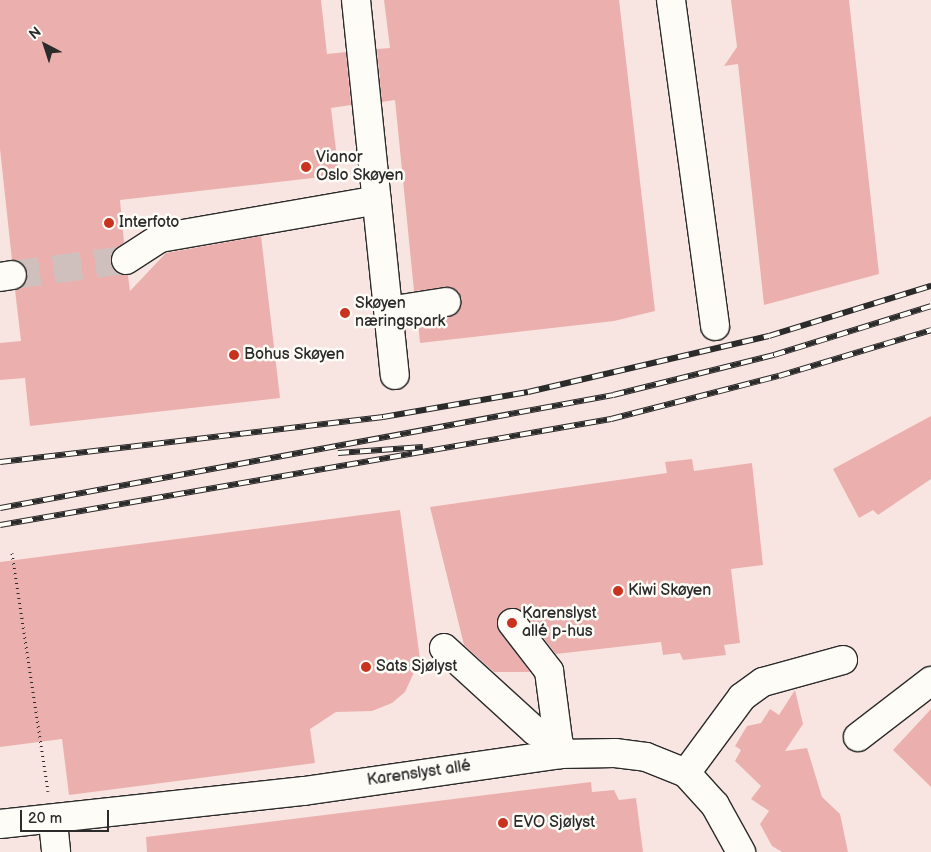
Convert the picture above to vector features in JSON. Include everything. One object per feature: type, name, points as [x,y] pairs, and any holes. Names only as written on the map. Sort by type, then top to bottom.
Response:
[{"type":"street","points":[[356,0],[395,375]]},
{"type":"street","points":[[671,0],[715,326]]},
{"type":"street","points":[[126,260],[160,238],[377,200]]},
{"type":"street","points":[[389,311],[446,302]]},
{"type":"street","points":[[512,623],[550,670],[560,749]]},
{"type":"street","name":"Karenslyst allé","points":[[444,648],[535,731],[560,749]]},
{"type":"street","points":[[686,773],[742,697],[763,682],[843,660]]},
{"type":"street","points":[[858,737],[931,681]]},
{"type":"street","name":"Karenslyst allé","points":[[0,824],[53,822],[560,749],[646,757],[686,773],[715,804],[741,852]]},
{"type":"street","points":[[53,822],[56,852]]},
{"type":"path","points":[[12,552],[53,822]]},
{"type":"building","points":[[0,0],[321,0],[327,54],[346,52],[351,105],[331,108],[339,175],[120,200],[124,242],[110,260],[118,274],[128,275],[130,291],[166,253],[261,236],[280,398],[30,426],[25,378],[0,380],[0,343],[21,341],[15,290],[26,281],[27,273],[24,265],[12,260],[0,149]]},
{"type":"building","points":[[384,0],[619,0],[655,311],[614,321],[420,343],[418,322],[455,314],[461,300],[451,287],[414,291],[395,100],[382,102],[377,49],[390,48]]},
{"type":"building","points":[[731,0],[849,0],[879,274],[764,305],[738,64],[724,66],[737,47]]},
{"type":"building","points":[[931,416],[931,479],[878,515],[873,510],[859,518],[833,469]]},
{"type":"building","points":[[692,459],[694,471],[752,463],[763,565],[731,569],[740,643],[724,645],[726,655],[683,660],[680,653],[663,655],[661,642],[556,654],[524,613],[510,608],[502,611],[497,626],[530,672],[494,672],[464,645],[430,507],[667,473],[665,462]]},
{"type":"building","points":[[400,510],[420,659],[405,692],[392,703],[372,711],[336,712],[310,729],[315,763],[69,795],[62,739],[0,747],[0,562]]},
{"type":"building","points":[[795,690],[803,724],[785,751],[807,748],[822,797],[840,814],[848,852],[782,852],[772,846],[760,824],[769,811],[751,799],[761,786],[735,761],[741,750],[735,746],[747,726],[761,723],[770,709],[779,715]]},
{"type":"building","points":[[931,709],[931,787],[893,750]]},
{"type":"building","points":[[591,782],[592,792],[614,790],[619,800],[636,798],[643,852],[147,852],[146,837]]},
{"type":"tunnel","points":[[12,275],[126,260]]},
{"type":"railway","points":[[0,462],[383,417],[528,392],[769,336],[931,286]]},
{"type":"railway","points":[[0,508],[613,395],[774,355],[931,306]]},
{"type":"railway","points":[[0,525],[611,419],[779,376],[931,330]]},
{"type":"railway","points":[[338,453],[423,447]]},
{"type":"place","name":"Vianor Oslo Skøyen","points":[[306,167]]},
{"type":"place","name":"Interfoto","points":[[109,223]]},
{"type":"place","name":"Skøyen næringspark","points":[[345,313]]},
{"type":"place","name":"Bohus Skøyen","points":[[234,355]]},
{"type":"place","name":"Kiwi Skøyen","points":[[618,591]]},
{"type":"place","name":"Karenslyst allé p-hus","points":[[512,623]]},
{"type":"place","name":"Sats Sjølyst","points":[[366,667]]},
{"type":"place","name":"EVO Sjølyst","points":[[503,823]]}]
